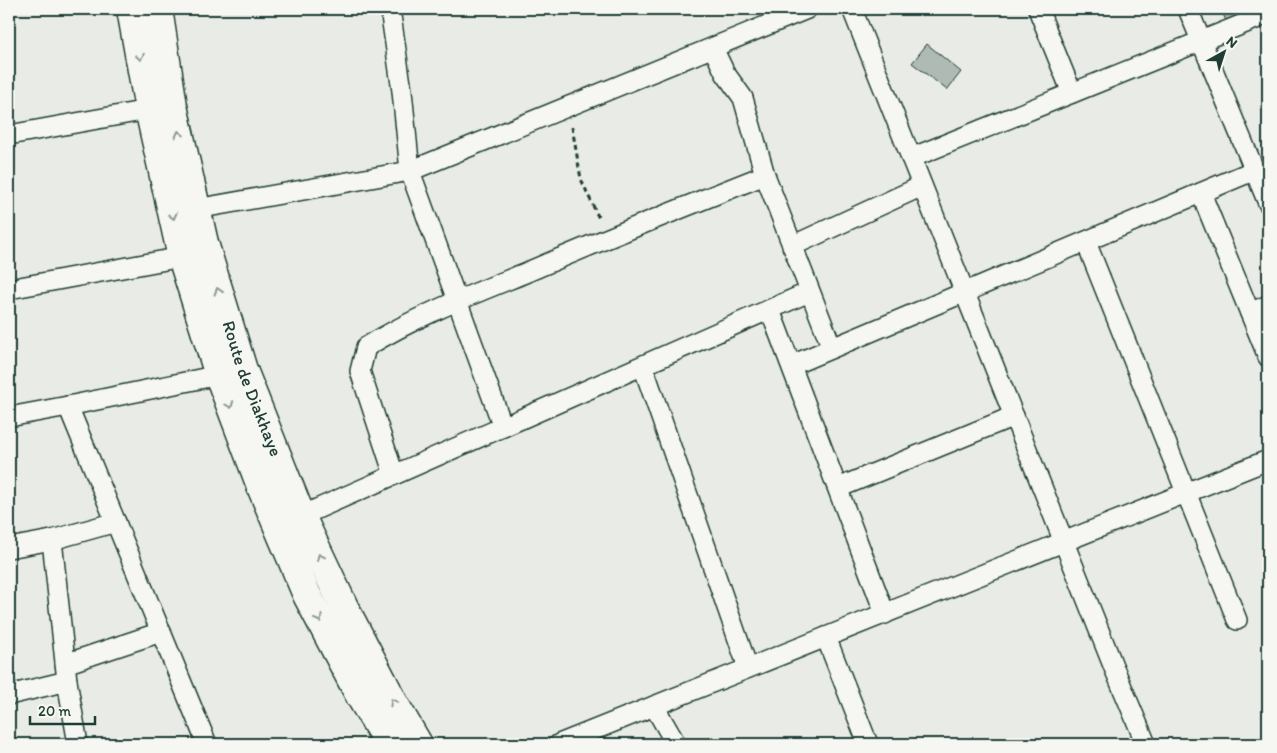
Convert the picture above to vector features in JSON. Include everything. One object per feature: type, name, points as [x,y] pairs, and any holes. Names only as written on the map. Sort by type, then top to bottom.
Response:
[{"type":"main road","name":"Route de Diakhaye","points":[[132,9],[161,107],[196,209],[204,243],[242,370],[301,516],[344,607],[394,703],[418,744]]},
{"type":"main road","name":"Route de Diakhaye","points":[[158,9],[161,107],[182,257],[219,375],[262,489],[307,596],[360,696],[389,744]]},
{"type":"street","points":[[390,9],[402,91],[410,171],[503,427]]},
{"type":"street","points":[[196,209],[410,171],[807,9]]},
{"type":"street","points":[[852,9],[1146,744]]},
{"type":"street","points":[[1038,9],[1072,93]]},
{"type":"street","points":[[1188,9],[1268,203]]},
{"type":"street","points":[[912,158],[1268,14]]},
{"type":"street","points":[[713,48],[725,73],[744,98],[765,176],[832,348]]},
{"type":"street","points":[[9,136],[161,107]]},
{"type":"street","points":[[792,365],[1255,170]]},
{"type":"street","points":[[394,475],[360,370],[366,346],[386,334],[457,301],[607,238],[765,176]]},
{"type":"street","points":[[792,246],[922,186]]},
{"type":"street","points":[[1201,193],[1268,357]]},
{"type":"street","points":[[1086,242],[1237,620]]},
{"type":"street","points":[[9,290],[182,257]]},
{"type":"street","points":[[301,516],[810,292]]},
{"type":"street","points":[[1250,313],[1268,305]]},
{"type":"street","points":[[770,310],[885,614]]},
{"type":"street","points":[[643,366],[748,668]]},
{"type":"street","points":[[9,416],[219,375]]},
{"type":"street","points":[[68,406],[207,744]]},
{"type":"street","points":[[838,488],[1014,416]]},
{"type":"street","points":[[559,744],[1268,460]]},
{"type":"street","points":[[9,548],[52,540],[116,522]]},
{"type":"street","points":[[52,540],[66,672],[78,744]]},
{"type":"street","points":[[9,694],[161,632]]},
{"type":"street","points":[[826,637],[868,744]]},
{"type":"street","points":[[654,706],[676,744]]},
{"type":"path","points":[[569,106],[581,179],[607,238]]},
{"type":"building","points":[[1221,9],[1254,9],[1226,21]]},
{"type":"building","points":[[927,44],[961,72],[947,90],[912,63]]}]
